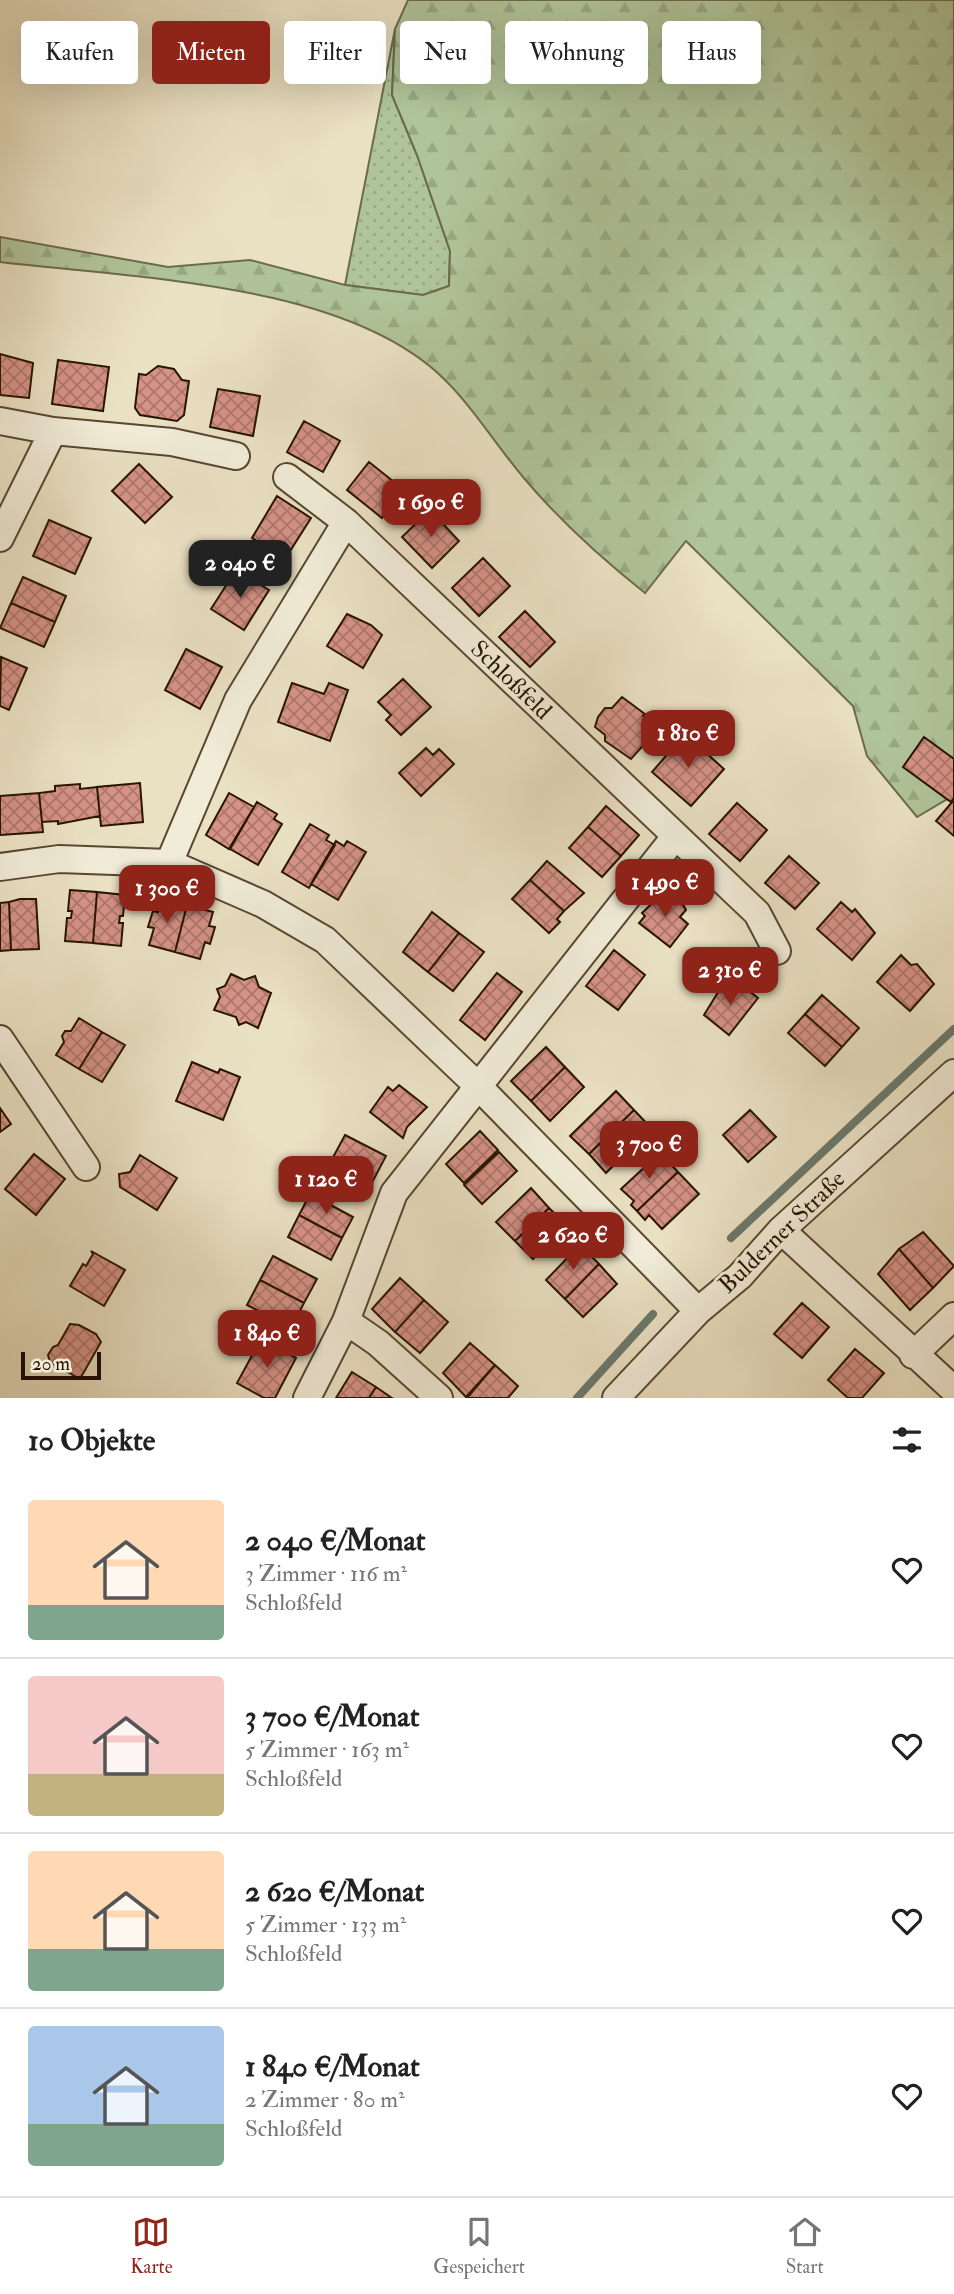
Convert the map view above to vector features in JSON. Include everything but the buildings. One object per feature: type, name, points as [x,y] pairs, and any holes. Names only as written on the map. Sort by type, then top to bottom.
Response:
[{"type":"street","points":[[0,421],[53,431],[172,442],[236,456]]},
{"type":"street","points":[[0,538],[53,431]]},
{"type":"street","name":"Schloßfeld","points":[[286,477],[346,522],[674,838],[757,913],[777,951]]},
{"type":"street","points":[[169,863],[238,700],[346,522]]},
{"type":"street","points":[[307,1398],[346,1321],[394,1193],[674,838]]},
{"type":"street","points":[[0,867],[59,859],[169,863],[263,904],[325,940],[478,1086],[698,1311]]},
{"type":"street","points":[[0,1039],[86,1167]]},
{"type":"street","name":"Bulderner Straße","points":[[616,1398],[698,1311],[740,1276],[780,1230],[954,1073]]},
{"type":"street","points":[[780,1230],[954,1390]]},
{"type":"street","points":[[913,1354],[954,1316]]},
{"type":"street","points":[[346,1321],[378,1343],[439,1398]]},
{"type":"green space","points":[[408,0],[954,0],[954,795],[917,817],[867,756],[853,706],[686,541],[645,593],[551,508],[443,378],[401,346],[351,322],[294,303],[234,290],[172,280],[0,262],[0,237],[168,267],[250,260],[345,285],[423,295],[449,286],[450,251],[417,155],[392,95],[395,29]]},
{"type":"green space","points":[[395,29],[392,95],[417,155],[450,251],[449,286],[423,295],[345,285]]},
{"type":"waterway","points":[[731,1238],[954,1029]]},
{"type":"waterway","points":[[577,1398],[653,1314]]}]
